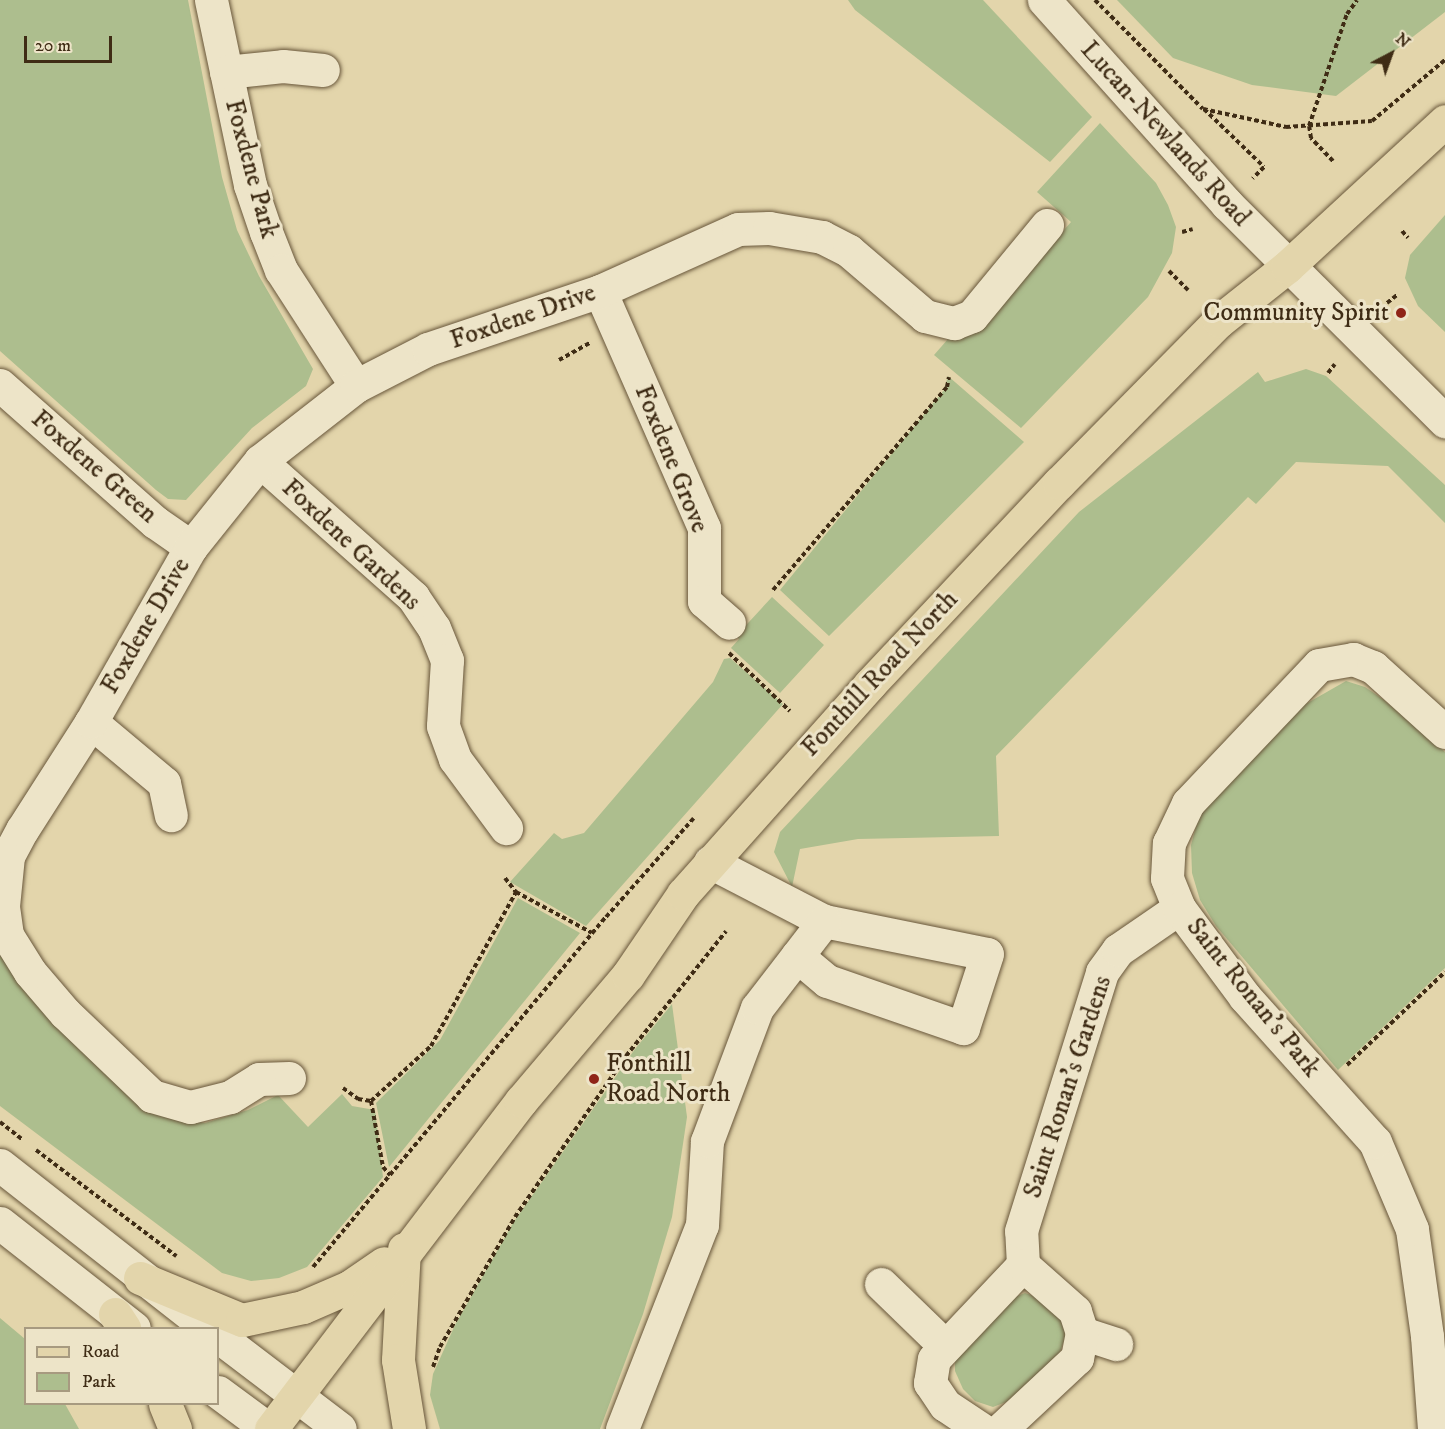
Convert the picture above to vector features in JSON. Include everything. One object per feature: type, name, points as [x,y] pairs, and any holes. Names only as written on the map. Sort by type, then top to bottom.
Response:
[{"type":"main road","name":"Fonthill Road North","points":[[269,1429],[404,1249],[521,1101],[628,975],[683,894],[878,675],[1059,483],[1219,321],[1287,267],[1445,121]]},
{"type":"main road","points":[[140,1278],[242,1320],[303,1307],[349,1287],[404,1249]]},
{"type":"main road","points":[[404,1249],[398,1360],[409,1429]]},
{"type":"main road","points":[[165,1405],[174,1429]]},
{"type":"street","name":"Foxdene Park","points":[[211,0],[250,185],[266,232],[281,270],[356,386]]},
{"type":"street","name":"Lucan-Newlands Road","points":[[1044,0],[1287,267],[1445,421]]},
{"type":"street","name":"Foxdene Park","points":[[226,72],[284,66],[323,70]]},
{"type":"street","name":"Foxdene Drive","points":[[289,1078],[259,1079],[230,1097],[190,1107],[152,1096],[65,1013],[30,972],[7,935],[3,906],[4,852],[91,722],[191,547],[260,461],[356,386],[428,349],[600,291],[738,229],[769,228],[822,237],[849,251],[925,316],[954,322],[972,316],[1047,225]]},
{"type":"street","name":"Foxdene Grove","points":[[600,291],[704,528],[704,600],[725,635]]},
{"type":"street","name":"Foxdene Green","points":[[0,385],[155,522],[191,547]]},
{"type":"street","name":"Foxdene Gardens","points":[[260,461],[413,597],[429,620],[447,660],[443,726],[454,759],[506,828]]},
{"type":"street","name":"Saint Ronan's Park","points":[[1434,1429],[1436,1333],[1412,1229],[1375,1142],[1245,997],[1179,908],[1167,878],[1169,843],[1188,803],[1319,665],[1353,659],[1373,667],[1445,732]]},
{"type":"street","name":"Foxdene Drive","points":[[91,722],[164,783],[170,798],[171,815]]},
{"type":"street","points":[[710,862],[824,921],[987,954],[963,1028],[827,981],[797,956]]},
{"type":"street","name":"Saint Ronan's Gardens","points":[[1023,1265],[1021,1231],[1102,972],[1118,950],[1179,908]]},
{"type":"street","points":[[622,1429],[702,1225],[707,1141],[757,1008],[824,921]]},
{"type":"street","points":[[0,1165],[140,1278],[205,1327]]},
{"type":"street","points":[[0,1223],[125,1324]]},
{"type":"street","points":[[981,1429],[945,1405],[930,1383],[934,1359],[1023,1265],[1075,1311],[1082,1333],[1077,1358],[1001,1429]]},
{"type":"street","points":[[881,1284],[945,1346]]},
{"type":"street","points":[[1082,1333],[1116,1344]]},
{"type":"street","points":[[219,1337],[340,1429]]},
{"type":"street","points":[[219,1393],[269,1429]]},
{"type":"path","points":[[1095,0],[1264,167],[1253,178]]},
{"type":"path","points":[[1333,161],[1311,138],[1309,126],[1347,14],[1357,0]]},
{"type":"path","points":[[1203,108],[1286,127],[1372,121],[1445,60]]},
{"type":"path","points":[[1182,232],[1193,229]]},
{"type":"path","points":[[1402,231],[1408,238]]},
{"type":"path","points":[[1169,272],[1188,290]]},
{"type":"path","points":[[1387,303],[1398,294]]},
{"type":"path","points":[[559,360],[599,338]]},
{"type":"path","points":[[1328,373],[1335,363]]},
{"type":"path","points":[[773,590],[947,387],[949,377]]},
{"type":"path","points":[[725,635],[790,711]]},
{"type":"path","points":[[309,1272],[592,933],[694,818]]},
{"type":"path","points":[[505,878],[516,892],[592,933]]},
{"type":"path","points":[[371,1101],[431,1046],[516,892]]},
{"type":"path","points":[[430,1374],[440,1347],[515,1217],[626,1056],[726,932]]},
{"type":"path","points":[[1347,1065],[1445,972]]},
{"type":"path","points":[[343,1088],[358,1099],[371,1101]]},
{"type":"path","points":[[371,1101],[383,1167],[390,1175]]},
{"type":"path","points":[[0,1122],[182,1261]]},
{"type":"green space","points":[[0,0],[188,0],[222,177],[237,230],[259,276],[313,369],[306,386],[252,428],[186,500],[168,499],[156,490],[0,351]]},
{"type":"green space","points":[[848,0],[983,0],[1092,117],[1050,162],[855,10]]},
{"type":"green space","points":[[1117,0],[1445,0],[1445,12],[1336,96],[1252,85],[1173,58]]},
{"type":"green space","points":[[1100,123],[1156,183],[1168,205],[1176,227],[1172,253],[1148,297],[1021,428],[934,355],[948,339],[964,337],[979,328],[1071,222],[1037,192]]},
{"type":"green space","points":[[1445,215],[1445,332],[1418,306],[1405,278],[1410,255]]},
{"type":"green space","points":[[1306,369],[1326,376],[1445,485],[1445,523],[1388,466],[1296,462],[1256,504],[1248,497],[996,756],[999,836],[858,839],[800,849],[792,887],[774,852],[780,832],[1079,512],[1258,372],[1265,382]]},
{"type":"green space","points":[[948,376],[1024,442],[829,636],[780,590],[944,390]]},
{"type":"green space","points":[[772,597],[824,645],[780,693],[731,648],[739,639],[736,636]]},
{"type":"green space","points":[[730,658],[783,704],[586,926],[510,882],[554,833],[562,839],[584,833],[713,682],[724,659]]},
{"type":"green space","points":[[1346,681],[1365,687],[1384,700],[1445,752],[1445,968],[1338,1070],[1216,926],[1200,900],[1192,873],[1191,845],[1198,819],[1213,794],[1304,705]]},
{"type":"green space","points":[[518,898],[580,933],[389,1167],[376,1103],[440,1040]]},
{"type":"green space","points":[[0,955],[37,1004],[148,1111],[205,1123],[248,1110],[278,1095],[308,1127],[342,1094],[352,1106],[375,1110],[383,1177],[307,1267],[279,1278],[251,1281],[222,1273],[0,1106]]},
{"type":"green space","points":[[672,1004],[687,1117],[672,1217],[643,1314],[600,1429],[440,1429],[430,1395],[433,1374],[455,1325],[513,1223],[635,1049]]},
{"type":"green space","points":[[1025,1293],[1046,1300],[1064,1317],[1065,1338],[1057,1360],[1014,1399],[993,1407],[975,1401],[963,1389],[955,1371],[955,1356],[1004,1301]]},
{"type":"green space","points":[[0,1318],[24,1338],[24,1405],[66,1405],[79,1429],[0,1429]]},
{"type":"place","name":"Community Spirit","points":[[1401,313]]},
{"type":"place","name":"Fonthill Road North","points":[[594,1079]]}]
